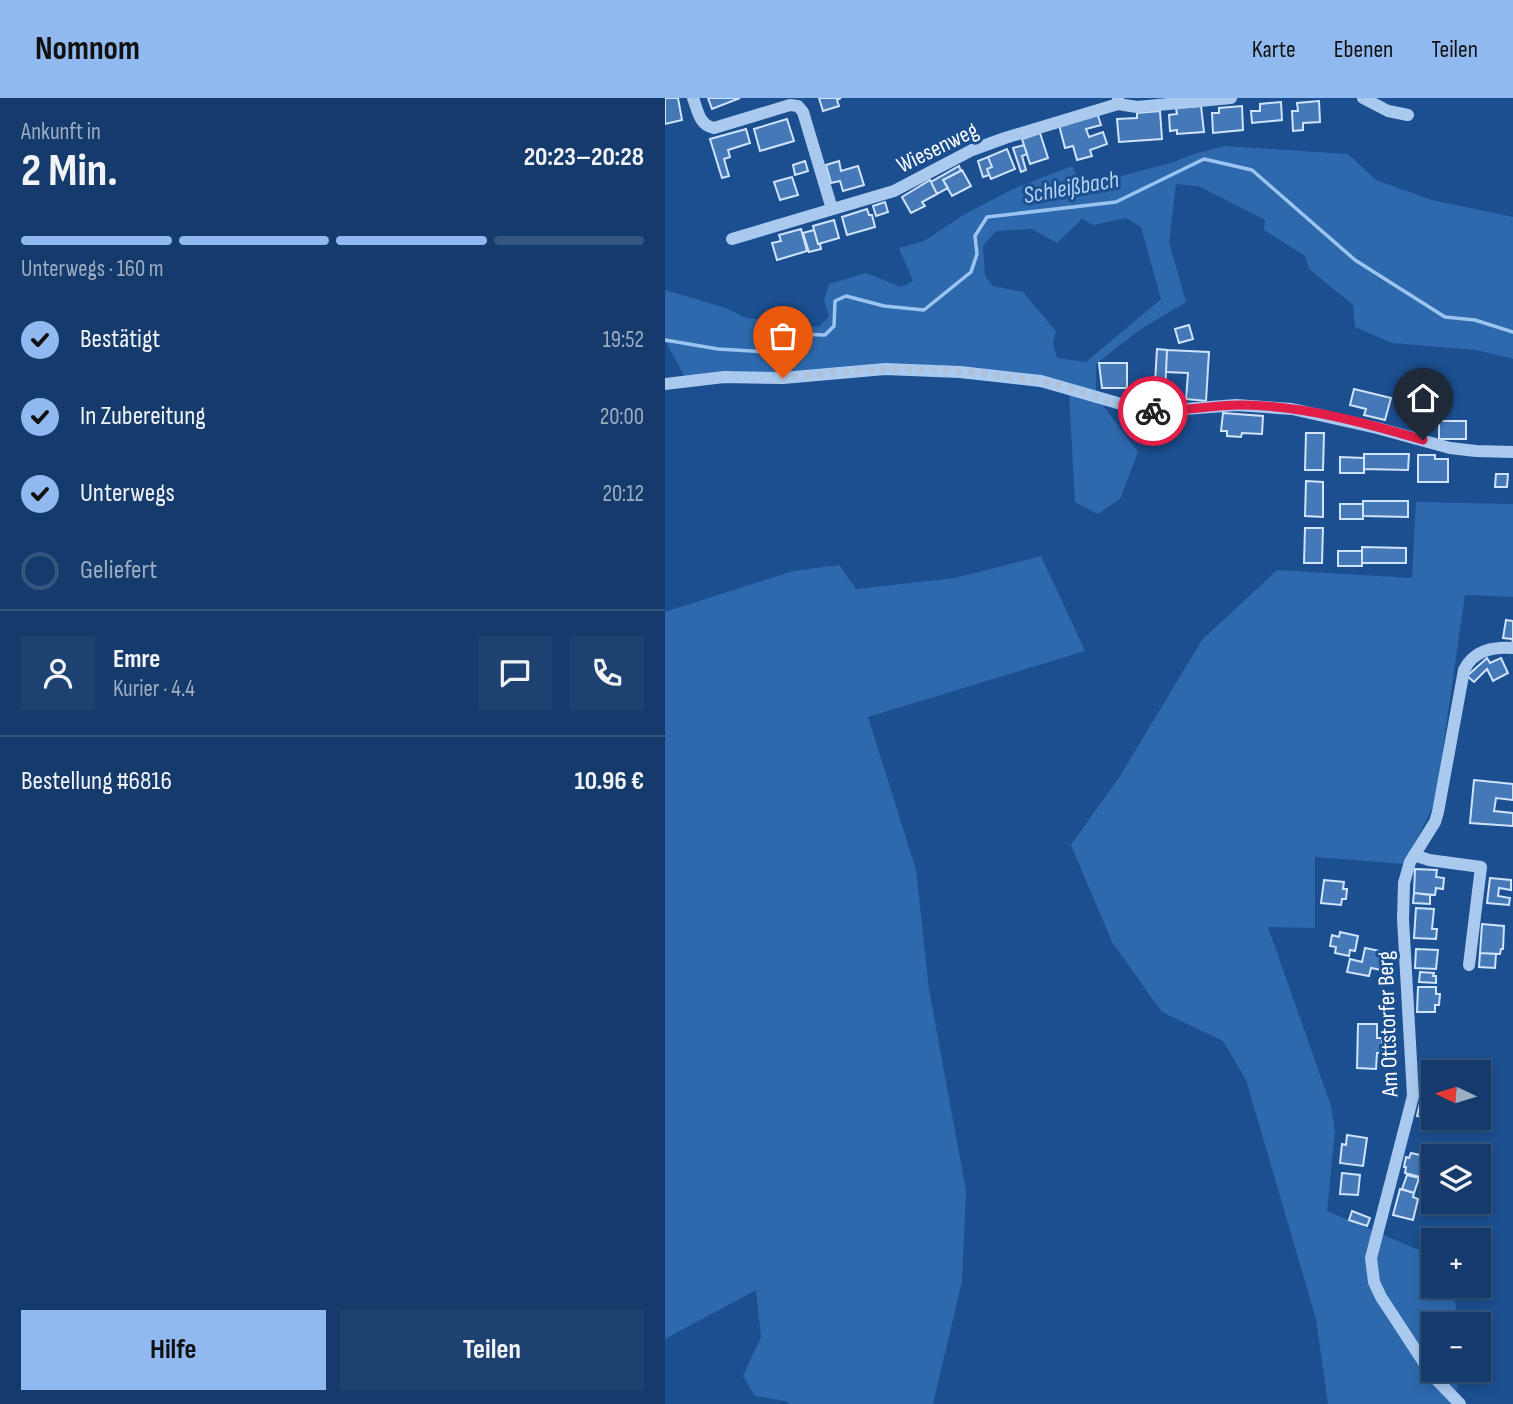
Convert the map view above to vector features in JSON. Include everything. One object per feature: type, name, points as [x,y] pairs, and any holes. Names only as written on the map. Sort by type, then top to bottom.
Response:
[{"type":"street","points":[[694,98],[702,123],[706,127],[714,128],[790,105],[798,106],[803,111],[832,209]]},
{"type":"street","name":"Wiesenweg","points":[[732,239],[894,191],[972,150],[1118,101],[1137,107],[1231,98]]},
{"type":"street","points":[[1363,98],[1388,111],[1408,115]]},
{"type":"street","points":[[665,384],[724,377],[783,378],[885,369],[960,372],[1041,381],[1142,410],[1236,405],[1292,409],[1450,448],[1513,452]]},
{"type":"street","name":"Am Ottstorfer Berg","points":[[1460,1404],[1432,1375],[1381,1297],[1371,1258],[1413,1096],[1403,904],[1406,872],[1439,812],[1464,670],[1472,657],[1484,650],[1513,648]]},
{"type":"street","points":[[1414,855],[1429,860],[1481,867],[1469,965]]},
{"type":"shaded area","points":[[1224,146],[1348,154],[1376,180],[1432,200],[1513,217],[1513,359],[1476,350],[1392,343],[1355,327],[1353,305],[1309,269],[1305,256],[1264,230],[1265,220],[1198,186],[1176,184],[1169,242],[1186,302],[1138,331],[1096,364],[1096,391],[1105,408],[1138,452],[1120,499],[1098,514],[1075,502],[1069,392],[991,380],[883,371],[688,383],[665,340],[665,290],[726,308],[746,318],[819,327],[829,316],[824,301],[829,284],[866,273],[901,287],[913,281],[899,248],[924,241],[965,214],[1013,189],[1072,166],[1082,186],[1171,163]],"holes":[[[1126,218],[1141,227],[1161,299],[1086,362],[1057,358],[1053,343],[1056,331],[1023,292],[993,286],[985,276],[983,246],[996,231],[1032,229],[1057,243],[1082,219],[1093,225]]]},
{"type":"shaded area","points":[[1416,502],[1513,504],[1513,597],[1465,595],[1435,803],[1404,864],[1315,857],[1315,928],[1268,927],[1331,1106],[1335,1131],[1327,1211],[1421,1251],[1421,1298],[1455,1298],[1456,1312],[1421,1312],[1421,1382],[1458,1382],[1453,1404],[1328,1404],[1316,1319],[1246,1080],[1223,1041],[1162,1012],[1112,942],[1071,845],[1120,776],[1202,640],[1277,570],[1412,578]]},
{"type":"shaded area","points":[[1041,556],[1085,651],[868,717],[916,870],[929,989],[966,1191],[962,1281],[933,1404],[790,1404],[755,1396],[743,1376],[761,1337],[756,1290],[665,1339],[665,612],[793,571],[839,565],[856,589],[955,578]]},
{"type":"building","points":[[665,98],[678,98],[682,120],[665,124]]},
{"type":"building","points":[[708,98],[740,98],[712,109]]},
{"type":"building","points":[[819,98],[841,98],[837,100],[839,106],[823,111]]},
{"type":"building","points":[[1319,101],[1320,122],[1303,123],[1303,130],[1293,131],[1292,111],[1298,111],[1297,103]]},
{"type":"building","points":[[1281,102],[1282,120],[1252,123],[1251,111],[1260,111],[1260,104]]},
{"type":"building","points":[[1201,106],[1204,132],[1177,134],[1177,130],[1170,131],[1169,115],[1177,114],[1176,108]]},
{"type":"building","points":[[1242,106],[1243,130],[1213,133],[1212,113],[1219,113],[1219,108]]},
{"type":"building","points":[[1160,111],[1162,139],[1119,142],[1117,119],[1137,118],[1137,113]]},
{"type":"building","points":[[1097,113],[1101,125],[1086,129],[1089,137],[1103,132],[1107,144],[1090,150],[1092,156],[1077,160],[1073,146],[1065,148],[1059,125]]},
{"type":"building","points":[[787,119],[794,141],[760,151],[754,129]]},
{"type":"building","points":[[746,129],[750,143],[728,150],[730,157],[724,159],[729,176],[722,178],[710,139]]},
{"type":"building","points":[[1040,133],[1048,158],[1030,164],[1022,139]]},
{"type":"building","points":[[1024,145],[1027,154],[1022,156],[1026,170],[1021,172],[1013,148]]},
{"type":"building","points":[[1007,149],[1015,169],[991,179],[987,169],[992,167],[988,157]]},
{"type":"building","points":[[988,157],[992,167],[987,169],[989,175],[983,177],[978,161]]},
{"type":"building","points":[[805,161],[808,171],[795,175],[793,165]]},
{"type":"building","points":[[839,161],[841,171],[858,166],[864,185],[843,191],[840,181],[831,183],[826,165]]},
{"type":"building","points":[[959,166],[961,171],[943,180],[948,188],[937,194],[931,182]]},
{"type":"building","points":[[962,170],[971,186],[952,196],[943,180]]},
{"type":"building","points":[[792,177],[798,195],[780,200],[774,182]]},
{"type":"building","points":[[930,180],[937,194],[922,202],[925,206],[911,213],[902,197]]},
{"type":"building","points":[[885,202],[888,212],[876,216],[873,206]]},
{"type":"building","points":[[867,209],[869,215],[872,215],[875,227],[847,235],[842,217]]},
{"type":"building","points":[[834,220],[839,238],[818,244],[813,226]]},
{"type":"building","points":[[801,229],[807,251],[777,260],[772,243],[781,241],[779,235]]},
{"type":"building","points":[[814,230],[821,249],[809,252],[803,233]]},
{"type":"building","points":[[1189,325],[1193,339],[1179,343],[1175,329]]},
{"type":"building","points":[[1157,349],[1167,350],[1165,394],[1170,394],[1170,400],[1154,399]]},
{"type":"building","points":[[1167,350],[1209,352],[1206,401],[1186,399],[1188,373],[1166,372]]},
{"type":"building","points":[[1099,363],[1127,363],[1127,388],[1102,388]]},
{"type":"building","points":[[1354,389],[1391,398],[1385,420],[1364,415],[1366,409],[1350,405]]},
{"type":"building","points":[[1223,413],[1263,416],[1262,434],[1242,433],[1241,437],[1227,436],[1227,431],[1221,431]]},
{"type":"building","points":[[1439,421],[1466,421],[1466,439],[1439,439]]},
{"type":"building","points":[[1306,433],[1324,433],[1323,470],[1305,470]]},
{"type":"building","points":[[1364,454],[1409,454],[1408,470],[1364,469]]},
{"type":"building","points":[[1418,455],[1435,455],[1435,459],[1448,459],[1448,482],[1418,482]]},
{"type":"building","points":[[1340,457],[1364,458],[1364,473],[1340,473]]},
{"type":"building","points":[[1496,474],[1508,474],[1507,487],[1495,487]]},
{"type":"building","points":[[1306,481],[1323,482],[1323,517],[1305,516]]},
{"type":"building","points":[[1363,501],[1408,501],[1408,517],[1363,516]]},
{"type":"building","points":[[1340,504],[1363,504],[1363,519],[1340,519]]},
{"type":"building","points":[[1305,528],[1323,528],[1322,563],[1304,563]]},
{"type":"building","points":[[1362,547],[1406,548],[1406,563],[1362,563]]},
{"type":"building","points":[[1338,551],[1362,551],[1362,566],[1338,566]]},
{"type":"building","points":[[1506,620],[1513,621],[1513,642],[1512,639],[1503,638]]},
{"type":"building","points":[[1487,658],[1490,663],[1501,658],[1508,673],[1493,681],[1487,669],[1474,682],[1467,676]]},
{"type":"building","points":[[1474,780],[1513,784],[1513,800],[1496,798],[1494,811],[1513,813],[1513,826],[1470,823]]},
{"type":"building","points":[[1415,869],[1437,870],[1436,877],[1444,878],[1443,889],[1436,888],[1435,895],[1414,893]]},
{"type":"building","points":[[1490,878],[1511,880],[1511,890],[1499,888],[1498,896],[1510,898],[1509,905],[1487,903]]},
{"type":"building","points":[[1324,880],[1344,882],[1343,889],[1347,889],[1346,899],[1342,899],[1341,905],[1321,903]]},
{"type":"building","points":[[1414,893],[1430,895],[1430,904],[1413,903]]},
{"type":"building","points":[[1416,908],[1434,909],[1432,929],[1437,929],[1436,939],[1414,938]]},
{"type":"building","points":[[1482,924],[1504,926],[1503,949],[1500,954],[1480,953]]},
{"type":"building","points":[[1340,932],[1358,936],[1355,951],[1350,950],[1349,956],[1335,953],[1336,947],[1330,946],[1332,935],[1339,937]]},
{"type":"building","points":[[1365,948],[1385,952],[1381,970],[1371,968],[1369,976],[1347,972],[1350,959],[1362,962]]},
{"type":"building","points":[[1416,949],[1438,950],[1436,969],[1415,968]]},
{"type":"building","points":[[1480,953],[1496,954],[1495,968],[1479,967]]},
{"type":"building","points":[[1420,972],[1434,973],[1436,983],[1419,982]]},
{"type":"building","points":[[1418,987],[1436,987],[1436,994],[1440,994],[1435,1012],[1417,1012]]},
{"type":"building","points":[[1358,1024],[1377,1024],[1377,1038],[1382,1038],[1382,1053],[1377,1053],[1376,1069],[1357,1068]]},
{"type":"building","points":[[1421,1099],[1421,1117],[1417,1116]]},
{"type":"building","points":[[1347,1135],[1367,1138],[1363,1166],[1340,1163],[1342,1144],[1346,1145]]},
{"type":"building","points":[[1411,1153],[1421,1155],[1420,1177],[1405,1173],[1406,1157],[1409,1158]]},
{"type":"building","points":[[1342,1173],[1360,1175],[1358,1195],[1340,1194]]},
{"type":"building","points":[[1407,1175],[1419,1178],[1414,1193],[1402,1189]]},
{"type":"building","points":[[1400,1189],[1414,1193],[1413,1197],[1418,1199],[1413,1220],[1393,1215]]},
{"type":"building","points":[[1352,1211],[1370,1218],[1367,1226],[1349,1220]]},
{"type":"waterway","name":"Schleißbach","points":[[665,340],[718,349],[767,352],[796,334],[825,335],[834,326],[835,301],[846,296],[884,306],[924,310],[971,272],[977,254],[975,236],[987,217],[1116,202],[1204,159],[1252,170],[1355,260],[1445,317],[1475,320],[1513,332]]},
{"type":"way so far","points":[[783,378],[885,369],[960,372],[1041,381],[1130,408],[1153,411]]},
{"type":"route","points":[[1153,411],[1236,405],[1292,409],[1423,440]]}]
